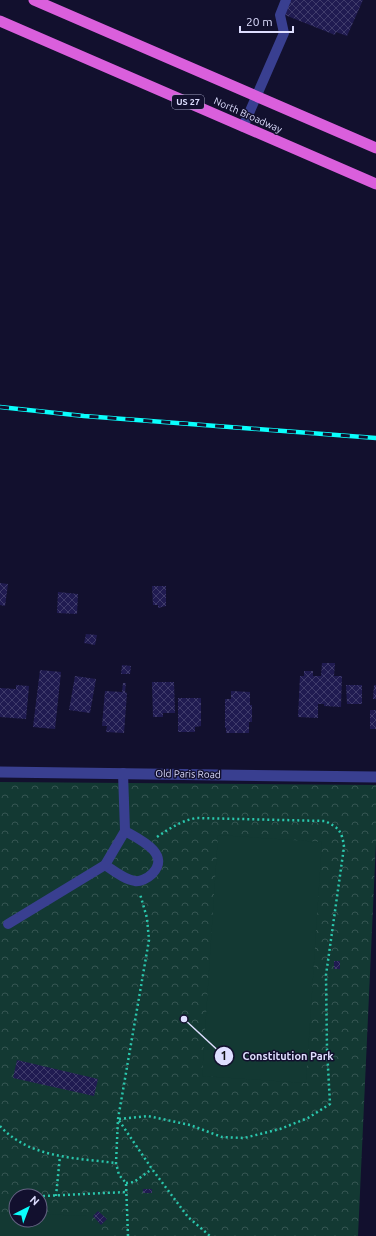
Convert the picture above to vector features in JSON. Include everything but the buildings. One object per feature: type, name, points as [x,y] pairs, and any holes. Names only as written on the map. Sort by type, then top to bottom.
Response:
[{"type":"highway","name":"North Broadway","points":[[34,0],[376,148]]},
{"type":"highway","name":"North Broadway","points":[[0,20],[376,184]]},
{"type":"street","name":"Old Paris Road","points":[[0,772],[376,777]]},
{"type":"lane","points":[[243,126],[284,33],[280,15],[286,0]]},
{"type":"lane","points":[[8,924],[105,865],[124,831],[123,773]]},
{"type":"lane","points":[[105,865],[127,879],[136,882],[151,875],[157,867],[158,861],[156,854],[147,844],[124,831]]},
{"type":"path","points":[[118,1119],[148,1116],[190,1125],[222,1137],[244,1138],[280,1129],[308,1118],[330,1104],[326,975],[344,847],[342,836],[336,826],[325,821],[196,818],[185,820],[171,827],[147,844]]},
{"type":"path","points":[[128,1236],[126,1183],[119,1175],[116,1163],[118,1119],[149,940],[147,918],[136,882]]},
{"type":"path","points":[[118,1119],[152,1169],[188,1217],[210,1236]]},
{"type":"path","points":[[0,1126],[10,1135],[33,1149],[60,1156],[116,1163]]},
{"type":"path","points":[[56,1196],[60,1156]]},
{"type":"path","points":[[126,1183],[134,1182],[152,1169]]},
{"type":"path","points":[[48,1196],[126,1192]]},
{"type":"green space","points":[[0,782],[376,785],[376,842],[358,1236],[0,1236]]},
{"type":"green space","points":[[218,835],[322,842],[306,1083],[202,1076]]},
{"type":"green space","points":[[0,1213],[8,1214],[8,1228],[48,1228],[48,1214],[87,1216],[103,1231],[103,1236],[0,1236]]},
{"type":"railway","points":[[0,407],[84,416],[376,438]]},
{"type":"place","name":"Constitution Park","points":[[184,1019]]}]
